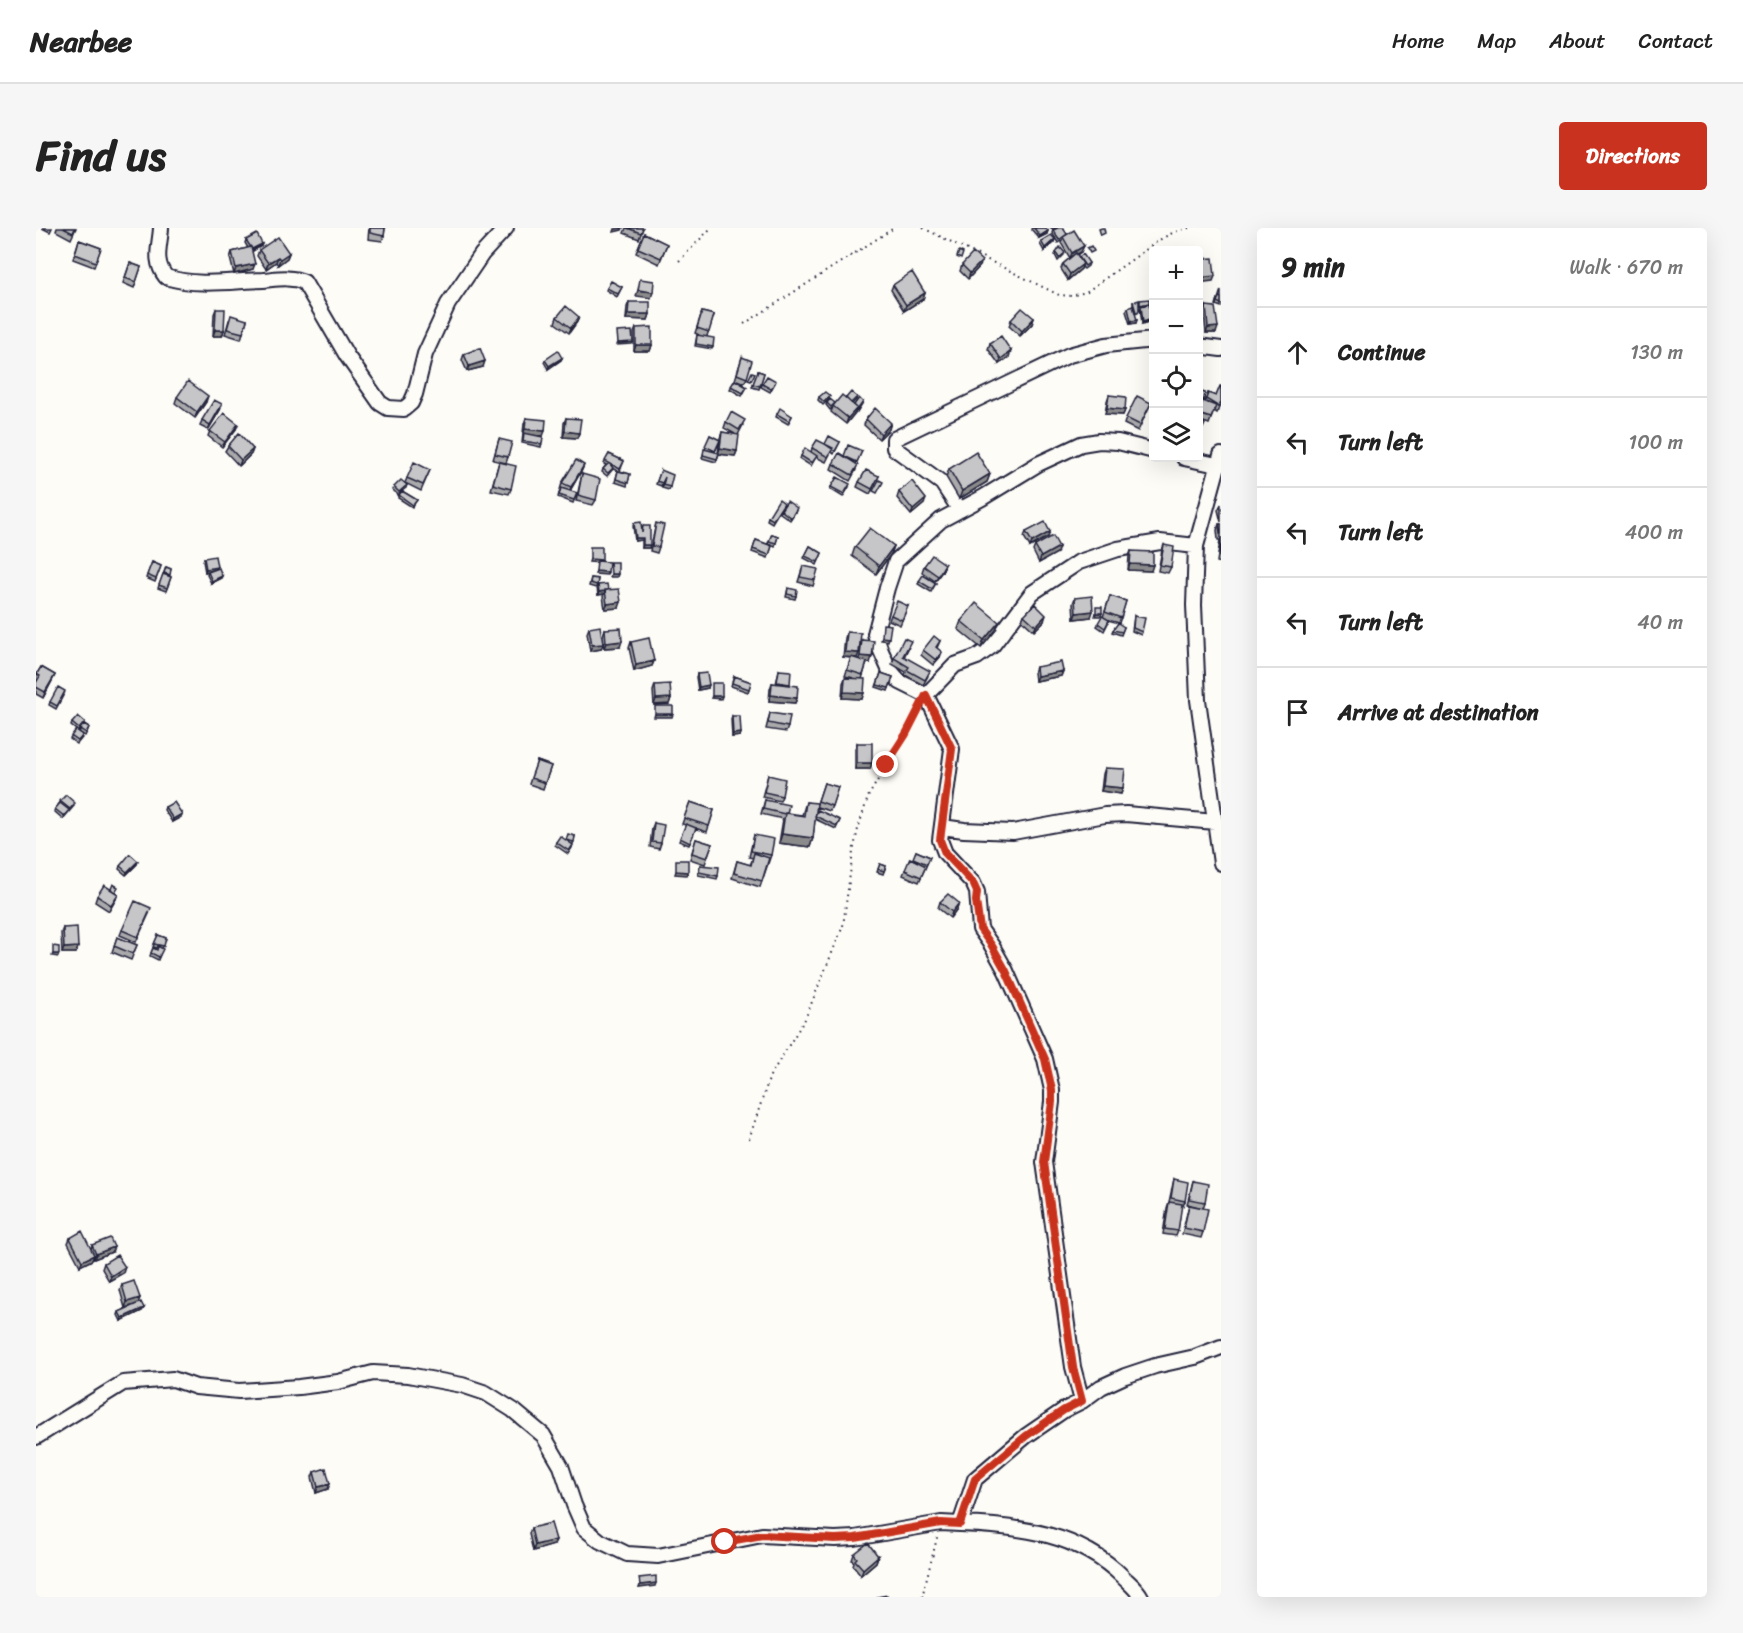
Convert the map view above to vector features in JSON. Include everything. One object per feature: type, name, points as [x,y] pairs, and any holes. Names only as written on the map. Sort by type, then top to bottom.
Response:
[{"type":"street","points":[[161,228],[157,251],[158,264],[166,277],[201,282],[291,278],[304,282],[330,328],[372,392],[380,403],[396,410],[404,409],[411,403],[425,354],[448,304],[482,254],[506,228]]},
{"type":"street","points":[[960,510],[942,483],[894,448],[894,439],[1069,355],[1106,345],[1149,341]]},
{"type":"street","points":[[1203,347],[1221,350]]},
{"type":"street","points":[[1082,1401],[1073,1367],[1044,1162],[1052,1102],[1047,1068],[1006,971],[980,929],[977,892],[973,883],[945,853],[940,840],[952,749],[926,695],[900,682],[889,669],[875,634],[886,588],[896,561],[941,520],[1038,464],[1081,444],[1099,441],[1118,442],[1149,450]]},
{"type":"street","points":[[1203,459],[1219,460],[1196,546],[1194,605],[1198,700],[1221,863]]},
{"type":"street","points":[[926,695],[955,665],[977,657],[993,646],[1032,594],[1079,562],[1118,549],[1160,542],[1196,546]]},
{"type":"street","points":[[942,827],[1013,832],[1105,815],[1126,814],[1215,822]]},
{"type":"street","points":[[960,1524],[975,1479],[1026,1436],[1064,1410],[1082,1401],[1101,1387],[1125,1376],[1195,1357],[1221,1347]]},
{"type":"street","points":[[36,1437],[123,1383],[173,1379],[196,1387],[239,1391],[328,1383],[373,1373],[408,1375],[462,1385],[486,1393],[536,1429],[543,1435],[561,1466],[584,1528],[600,1542],[627,1554],[658,1556],[762,1535],[835,1539],[855,1538],[941,1523],[1012,1527],[1064,1539],[1093,1554],[1116,1570],[1141,1597]]},
{"type":"path","points":[[679,261],[711,228]]},
{"type":"path","points":[[744,324],[894,228]]},
{"type":"path","points":[[923,228],[1059,295],[1071,296],[1086,292],[1161,239],[1189,228]]},
{"type":"path","points":[[748,1139],[770,1076],[805,1019],[843,926],[853,852],[868,797],[906,734],[926,695]]},
{"type":"path","points":[[922,1597],[941,1523]]},
{"type":"building","points":[[63,228],[75,228],[73,233]]},
{"type":"building","points":[[370,228],[385,228],[384,236],[370,233]]},
{"type":"building","points":[[627,228],[643,228],[641,233]]},
{"type":"building","points":[[1034,228],[1046,228],[1048,231],[1040,236]]},
{"type":"building","points":[[1063,228],[1067,234],[1059,240],[1053,230]]},
{"type":"building","points":[[1104,228],[1105,233],[1101,235],[1099,229]]},
{"type":"building","points":[[1074,230],[1084,246],[1072,253],[1063,237]]},
{"type":"building","points":[[644,233],[667,244],[661,258],[638,248]]},
{"type":"building","points":[[257,234],[262,244],[252,249],[246,240]]},
{"type":"building","points":[[1051,235],[1055,239],[1045,248],[1041,241]]},
{"type":"building","points":[[278,237],[289,253],[268,263],[259,250]]},
{"type":"building","points":[[79,240],[101,248],[96,262],[75,254]]},
{"type":"building","points":[[1091,246],[1094,251],[1090,253],[1087,248]]},
{"type":"building","points":[[251,247],[255,264],[236,268],[232,252]]},
{"type":"building","points":[[1060,247],[1065,253],[1059,258],[1056,253]]},
{"type":"building","points":[[959,251],[963,253],[961,259],[957,257]]},
{"type":"building","points":[[973,253],[982,261],[970,273],[962,265]]},
{"type":"building","points":[[1076,253],[1083,264],[1070,274],[1063,264]]},
{"type":"building","points":[[1083,254],[1089,263],[1085,266],[1079,257]]},
{"type":"building","points":[[1213,258],[1215,276],[1203,277],[1203,259]]},
{"type":"building","points":[[130,263],[141,267],[136,282],[125,278]]},
{"type":"building","points":[[912,272],[925,293],[906,305],[893,285]]},
{"type":"building","points":[[640,279],[654,281],[653,292],[638,290]]},
{"type":"building","points":[[611,281],[622,287],[618,294],[607,288]]},
{"type":"building","points":[[1149,299],[1149,303],[1140,305],[1140,300]]},
{"type":"building","points":[[1139,300],[1139,311],[1136,312],[1133,302]]},
{"type":"building","points":[[629,302],[650,302],[650,314],[628,314]]},
{"type":"building","points":[[1149,304],[1149,320],[1143,322],[1141,306]]},
{"type":"building","points":[[566,306],[579,317],[571,328],[557,317]]},
{"type":"building","points":[[1133,306],[1137,320],[1131,321],[1128,308]]},
{"type":"building","points":[[1206,306],[1215,307],[1218,327],[1208,328]]},
{"type":"building","points":[[1022,308],[1034,318],[1022,331],[1011,320]]},
{"type":"building","points":[[216,309],[225,309],[224,330],[215,330]]},
{"type":"building","points":[[702,312],[714,315],[709,332],[697,328]]},
{"type":"building","points":[[231,315],[247,320],[243,333],[227,329]]},
{"type":"building","points":[[652,327],[652,345],[636,345],[636,328]]},
{"type":"building","points":[[632,331],[633,342],[618,343],[617,332]]},
{"type":"building","points":[[697,335],[714,338],[713,347],[696,344]]},
{"type":"building","points":[[1001,336],[1011,351],[1001,359],[990,343]]},
{"type":"building","points":[[480,348],[485,361],[469,366],[464,354]]},
{"type":"building","points":[[558,351],[562,358],[549,366],[545,360]]},
{"type":"building","points":[[742,357],[752,361],[747,378],[737,374]]},
{"type":"building","points":[[758,371],[764,373],[760,386],[753,384]]},
{"type":"building","points":[[752,372],[755,373],[751,381],[748,380]]},
{"type":"building","points":[[767,376],[776,381],[771,389],[762,384]]},
{"type":"building","points":[[735,380],[747,387],[743,393],[731,386]]},
{"type":"building","points":[[188,381],[208,396],[197,412],[177,397]]},
{"type":"building","points":[[1220,386],[1219,407],[1206,399],[1208,393],[1216,396]]},
{"type":"building","points":[[825,392],[830,396],[824,402],[819,397]]},
{"type":"building","points":[[851,392],[857,397],[851,403],[846,398]]},
{"type":"building","points":[[842,395],[857,408],[848,418],[833,406]]},
{"type":"building","points":[[1109,395],[1126,397],[1125,410],[1107,408]]},
{"type":"building","points":[[1137,396],[1149,402],[1149,407],[1140,425],[1126,418]]},
{"type":"building","points":[[859,398],[863,402],[858,409],[854,405]]},
{"type":"building","points":[[830,399],[835,403],[831,407],[827,403]]},
{"type":"building","points":[[214,400],[222,404],[210,425],[202,420]]},
{"type":"building","points":[[1203,401],[1216,406],[1211,418],[1203,416]]},
{"type":"building","points":[[780,408],[792,416],[789,421],[777,414]]},
{"type":"building","points":[[875,408],[891,423],[881,434],[866,419]]},
{"type":"building","points":[[731,412],[745,420],[739,430],[726,422]]},
{"type":"building","points":[[224,413],[238,424],[225,442],[210,431]]},
{"type":"building","points":[[526,418],[546,420],[545,431],[525,429]]},
{"type":"building","points":[[566,418],[581,419],[579,433],[565,431]]},
{"type":"building","points":[[722,432],[739,435],[737,451],[720,448]]},
{"type":"building","points":[[239,433],[253,449],[241,460],[228,446]]},
{"type":"building","points":[[524,433],[543,437],[542,444],[523,441]]},
{"type":"building","points":[[710,435],[720,440],[715,451],[705,446]]},
{"type":"building","points":[[829,436],[840,442],[835,451],[825,444]]},
{"type":"building","points":[[499,439],[512,442],[508,457],[495,454]]},
{"type":"building","points":[[817,440],[833,448],[828,457],[812,448]]},
{"type":"building","points":[[848,445],[862,451],[857,462],[844,456]]},
{"type":"building","points":[[805,448],[817,456],[812,463],[801,456]]},
{"type":"building","points":[[704,449],[719,453],[717,459],[703,455]]},
{"type":"building","points":[[976,452],[990,474],[962,491],[949,469]]},
{"type":"building","points":[[839,453],[858,465],[852,475],[833,464]]},
{"type":"building","points":[[609,454],[624,461],[620,469],[605,461]]},
{"type":"building","points":[[576,460],[584,465],[571,487],[562,483]]},
{"type":"building","points":[[414,462],[430,470],[423,485],[407,478]]},
{"type":"building","points":[[499,462],[516,466],[511,489],[493,484]]},
{"type":"building","points":[[609,463],[613,468],[608,473],[603,469]]},
{"type":"building","points":[[661,470],[673,475],[670,487],[663,485],[665,477],[662,483],[657,481]]},
{"type":"building","points":[[866,470],[879,476],[872,489],[859,482]]},
{"type":"building","points":[[618,471],[630,474],[628,483],[616,479]]},
{"type":"building","points":[[582,474],[600,479],[596,500],[578,495]]},
{"type":"building","points":[[837,477],[850,484],[844,494],[831,487]]},
{"type":"building","points":[[401,480],[407,485],[399,492],[394,487]]},
{"type":"building","points":[[879,480],[883,482],[877,493],[873,491]]},
{"type":"building","points":[[912,481],[926,499],[913,510],[899,492]]},
{"type":"building","points":[[561,488],[577,493],[574,500],[559,495]]},
{"type":"building","points":[[402,491],[417,500],[413,505],[399,495]]},
{"type":"building","points":[[779,499],[784,503],[773,520],[768,517]]},
{"type":"building","points":[[787,501],[797,508],[791,518],[781,510]]},
{"type":"building","points":[[641,522],[642,533],[643,526],[650,526],[650,545],[643,545],[643,538],[636,538],[634,523]]},
{"type":"building","points":[[1045,522],[1050,532],[1032,542],[1026,532]]},
{"type":"building","points":[[656,523],[664,525],[659,547],[652,546]]},
{"type":"building","points":[[870,528],[894,546],[879,566],[855,547]]},
{"type":"building","points":[[772,534],[778,536],[776,543],[769,541]]},
{"type":"building","points":[[1053,536],[1059,547],[1041,557],[1035,546]]},
{"type":"building","points":[[756,540],[772,546],[769,555],[753,549]]},
{"type":"building","points":[[1164,545],[1174,547],[1171,567],[1160,565]]},
{"type":"building","points":[[810,546],[822,553],[818,562],[805,556]]},
{"type":"building","points":[[590,547],[602,547],[602,560],[590,559]]},
{"type":"building","points":[[1131,551],[1153,552],[1153,565],[1130,564]]},
{"type":"building","points":[[932,555],[945,564],[938,576],[924,566]]},
{"type":"building","points":[[215,556],[217,567],[206,569],[204,558]]},
{"type":"building","points":[[597,561],[609,562],[608,572],[596,571]]},
{"type":"building","points":[[152,562],[161,566],[156,579],[147,575]]},
{"type":"building","points":[[610,562],[618,562],[618,574],[611,574]]},
{"type":"building","points":[[803,566],[818,569],[815,580],[800,577]]},
{"type":"building","points":[[166,567],[171,569],[170,575],[164,573]]},
{"type":"building","points":[[219,568],[222,576],[212,581],[208,572]]},
{"type":"building","points":[[163,574],[171,577],[167,588],[159,585]]},
{"type":"building","points":[[923,575],[936,583],[932,589],[919,581]]},
{"type":"building","points":[[591,578],[598,579],[597,585],[590,583]]},
{"type":"building","points":[[607,584],[608,590],[599,592],[598,585]]},
{"type":"building","points":[[788,588],[797,590],[796,596],[787,594]]},
{"type":"building","points":[[619,589],[621,602],[607,604],[605,590]]},
{"type":"building","points":[[1092,596],[1093,611],[1076,613],[1075,598]]},
{"type":"building","points":[[1110,596],[1126,601],[1121,618],[1105,612]]},
{"type":"building","points":[[897,601],[908,606],[902,620],[891,615]]},
{"type":"building","points":[[976,603],[999,622],[984,640],[961,621]]},
{"type":"building","points":[[1035,604],[1046,615],[1036,626],[1024,615]]},
{"type":"building","points":[[1096,607],[1102,607],[1102,613],[1096,613]]},
{"type":"building","points":[[1102,616],[1109,620],[1105,628],[1098,623]]},
{"type":"building","points":[[1134,616],[1145,618],[1142,632],[1133,628]]},
{"type":"building","points":[[1118,623],[1124,627],[1122,632],[1113,630]]},
{"type":"building","points":[[883,624],[891,625],[889,638],[882,637]]},
{"type":"building","points":[[600,626],[603,644],[592,645],[589,628]]},
{"type":"building","points":[[621,628],[622,641],[606,643],[605,629]]},
{"type":"building","points":[[847,632],[861,633],[859,653],[845,652]]},
{"type":"building","points":[[934,636],[940,641],[936,647],[942,652],[936,660],[923,650]]},
{"type":"building","points":[[649,638],[654,661],[636,665],[631,642]]},
{"type":"building","points":[[904,638],[911,641],[903,656],[930,671],[925,680],[907,670],[909,667],[894,658]]},
{"type":"building","points":[[862,640],[874,641],[872,657],[860,656]]},
{"type":"building","points":[[851,657],[867,662],[863,675],[847,670]]},
{"type":"building","points":[[1061,662],[1063,671],[1037,676],[1036,667]]},
{"type":"building","points":[[41,667],[55,675],[45,692],[36,687],[40,676],[37,674]]},
{"type":"building","points":[[779,670],[791,671],[790,684],[777,682]]},
{"type":"building","points":[[707,673],[709,685],[699,687],[697,674]]},
{"type":"building","points":[[881,673],[893,677],[889,688],[877,685]]},
{"type":"building","points":[[734,676],[751,682],[749,689],[732,683]]},
{"type":"building","points":[[845,678],[865,679],[864,693],[844,692]]},
{"type":"building","points":[[712,683],[722,683],[722,696],[712,696]]},
{"type":"building","points":[[772,683],[798,686],[797,698],[771,695]]},
{"type":"building","points":[[670,684],[671,698],[656,699],[655,685]]},
{"type":"building","points":[[58,687],[65,691],[57,706],[50,702]]},
{"type":"building","points":[[655,706],[673,706],[673,714],[655,714]]},
{"type":"building","points":[[770,713],[790,716],[788,727],[768,723]]},
{"type":"building","points":[[78,716],[85,722],[79,729],[72,723]]},
{"type":"building","points":[[732,716],[740,716],[741,733],[733,734]]},
{"type":"building","points":[[84,724],[89,727],[86,733],[80,729]]},
{"type":"building","points":[[76,730],[83,735],[78,741],[71,736]]},
{"type":"building","points":[[857,743],[872,743],[872,763],[857,763]]},
{"type":"building","points":[[537,761],[551,766],[545,783],[531,778]]},
{"type":"building","points":[[1105,768],[1125,769],[1123,788],[1103,786]]},
{"type":"building","points":[[768,775],[785,779],[782,796],[764,792]]},
{"type":"building","points":[[824,783],[838,787],[832,806],[818,801]]},
{"type":"building","points":[[66,795],[75,803],[70,809],[60,801]]},
{"type":"building","points":[[765,800],[789,805],[787,813],[763,809]]},
{"type":"building","points":[[174,802],[182,814],[173,819],[165,807]]},
{"type":"building","points":[[690,802],[714,810],[709,826],[684,818]]},
{"type":"building","points":[[806,802],[817,803],[813,838],[782,834],[785,813],[804,816]]},
{"type":"building","points":[[60,803],[69,810],[64,816],[55,809]]},
{"type":"building","points":[[818,810],[840,820],[837,826],[815,816]]},
{"type":"building","points":[[654,823],[664,825],[661,843],[652,842]]},
{"type":"building","points":[[686,824],[696,828],[690,843],[680,838]]},
{"type":"building","points":[[568,834],[575,836],[574,842],[566,840]]},
{"type":"building","points":[[754,835],[774,839],[771,855],[751,851]]},
{"type":"building","points":[[560,836],[573,845],[569,851],[556,842]]},
{"type":"building","points":[[696,839],[712,844],[707,858],[692,853]]},
{"type":"building","points":[[916,851],[930,857],[927,864],[913,858]]},
{"type":"building","points":[[754,853],[769,858],[762,881],[734,873],[737,861],[751,865]]},
{"type":"building","points":[[130,854],[138,861],[127,872],[120,866]]},
{"type":"building","points":[[910,858],[926,866],[921,877],[905,870]]},
{"type":"building","points":[[676,860],[688,860],[688,872],[676,871]]},
{"type":"building","points":[[880,864],[886,866],[884,871],[878,869]]},
{"type":"building","points":[[700,865],[719,867],[718,876],[699,872]]},
{"type":"building","points":[[113,884],[118,887],[115,892],[111,889]]},
{"type":"building","points":[[104,885],[118,894],[111,905],[97,896]]},
{"type":"building","points":[[948,894],[959,903],[952,912],[940,902]]},
{"type":"building","points":[[135,901],[151,908],[138,937],[122,930]]},
{"type":"building","points":[[77,927],[78,947],[64,948],[63,928]]},
{"type":"building","points":[[158,935],[166,938],[164,946],[154,944]]},
{"type":"building","points":[[117,937],[137,945],[133,954],[114,946]]},
{"type":"building","points":[[53,946],[59,947],[59,954],[53,954]]},
{"type":"building","points":[[158,946],[163,949],[159,957],[151,953],[153,948],[157,950]]},
{"type":"building","points":[[1174,1179],[1188,1182],[1185,1201],[1171,1198]]},
{"type":"building","points":[[1193,1181],[1208,1184],[1205,1202],[1189,1199]]},
{"type":"building","points":[[1169,1202],[1182,1204],[1178,1231],[1165,1229]]},
{"type":"building","points":[[1189,1205],[1208,1209],[1203,1232],[1184,1228]]},
{"type":"building","points":[[82,1231],[94,1255],[82,1261],[70,1238]]},
{"type":"building","points":[[110,1238],[114,1247],[96,1254],[92,1245]]},
{"type":"building","points":[[117,1255],[125,1267],[111,1276],[104,1263]]},
{"type":"building","points":[[134,1281],[140,1298],[127,1302],[122,1285]]},
{"type":"building","points":[[141,1302],[144,1308],[122,1318],[119,1312]]},
{"type":"building","points":[[326,1468],[330,1484],[318,1487],[314,1472]]},
{"type":"building","points":[[551,1523],[556,1540],[535,1545],[531,1528]]},
{"type":"building","points":[[868,1543],[878,1556],[863,1569],[855,1560],[857,1558],[854,1554]]},
{"type":"building","points":[[656,1576],[656,1583],[640,1585],[639,1578]]},
{"type":"route","points":[[725,1542],[762,1535],[855,1538],[941,1523],[960,1524],[975,1479],[1026,1436],[1064,1410],[1082,1401],[1073,1367],[1044,1162],[1052,1102],[1049,1076],[1045,1059],[1006,971],[980,929],[977,892],[973,883],[945,853],[940,840],[952,749],[926,695],[906,734],[886,765]]}]
